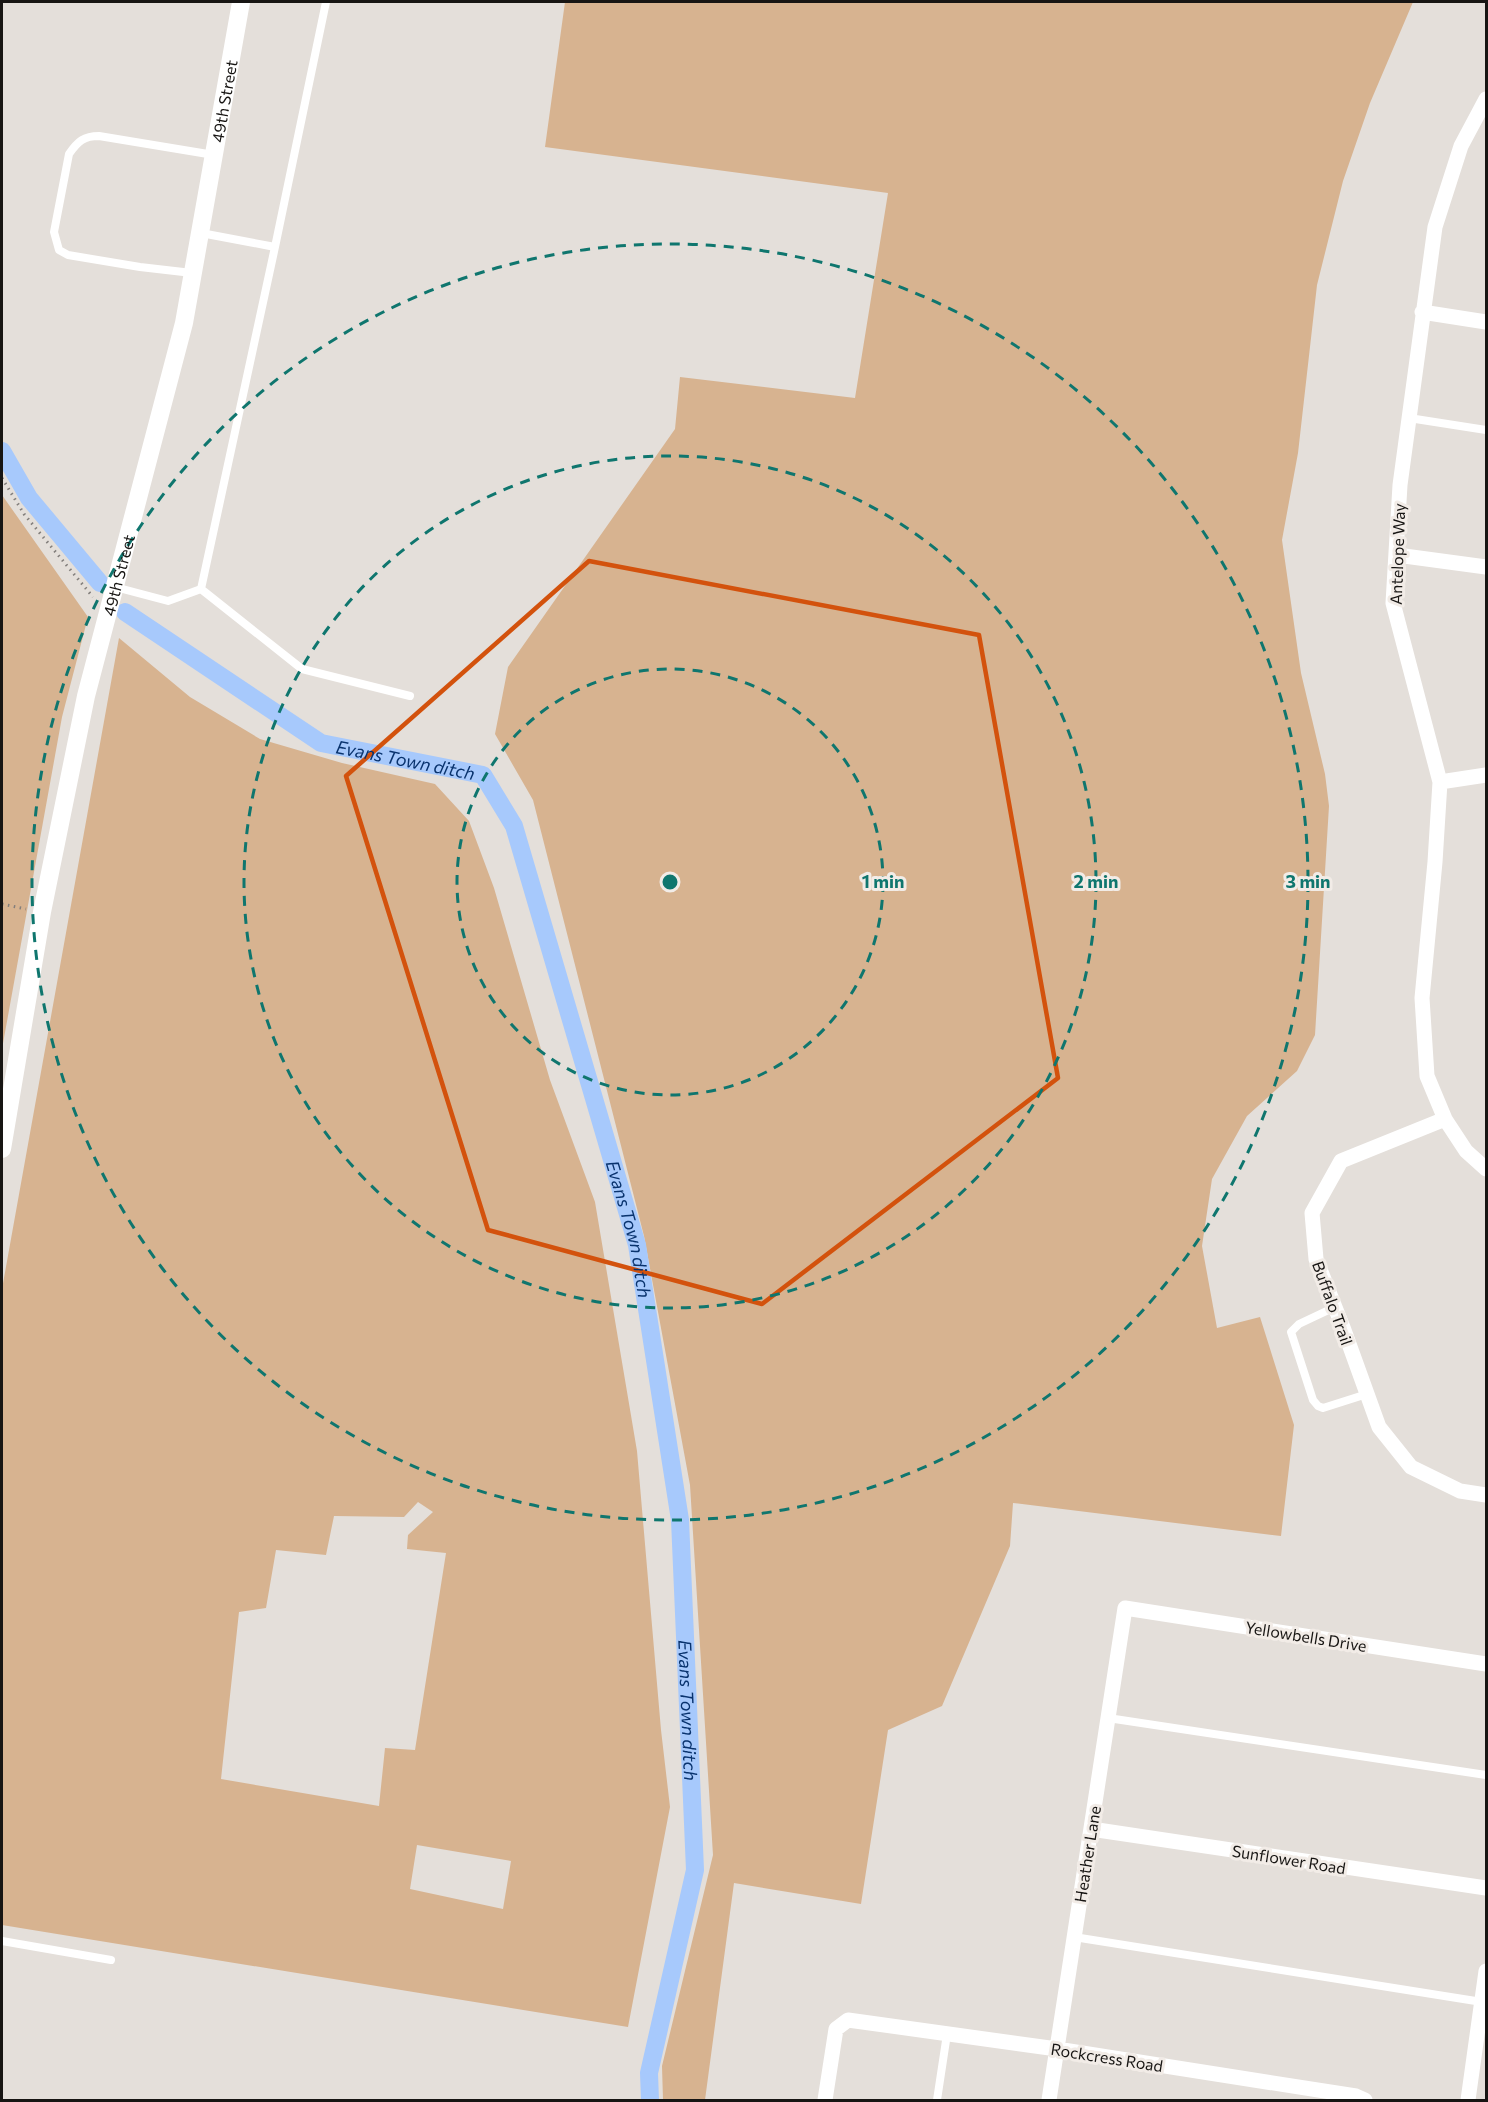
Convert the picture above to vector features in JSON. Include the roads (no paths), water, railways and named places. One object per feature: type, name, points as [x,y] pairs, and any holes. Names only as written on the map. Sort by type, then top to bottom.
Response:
[{"type":"street","name":"49th Street","points":[[2,1149],[42,912],[86,696],[184,323],[241,2]]},
{"type":"street","name":"Antelope Way","points":[[1486,99],[1461,146],[1435,227],[1400,485],[1393,603],[1440,782],[1422,998],[1427,1076],[1445,1119],[1466,1151],[1486,1169]]},
{"type":"street","points":[[1422,312],[1486,322]]},
{"type":"street","points":[[1396,555],[1486,567]]},
{"type":"street","points":[[1440,782],[1486,775]]},
{"type":"street","name":"Buffalo Trail","points":[[1445,1119],[1341,1161],[1312,1213],[1316,1259],[1379,1427],[1411,1467],[1460,1491],[1486,1495]]},
{"type":"street","name":"Yellowbells Drive","points":[[1125,1608],[1486,1664]]},
{"type":"street","name":"Heather Lane","points":[[1049,2100],[1125,1608]]},
{"type":"street","name":"Sunflower Road","points":[[1091,1829],[1486,1888]]},
{"type":"street","points":[[1468,2100],[1484,2002],[1486,1971]]},
{"type":"street","name":"Rockcress Road","points":[[825,2100],[836,2029],[848,2020],[1057,2049],[1356,2096],[1365,2100]]},
{"type":"lane","points":[[201,589],[326,2]]},
{"type":"lane","points":[[192,273],[68,255],[59,250],[54,232],[58,209],[69,154],[75,144],[87,136],[214,155]]},
{"type":"lane","points":[[199,232],[275,247]]},
{"type":"lane","points":[[1408,418],[1486,430]]},
{"type":"lane","points":[[115,587],[168,601],[201,589]]},
{"type":"lane","points":[[201,589],[302,669],[410,696]]},
{"type":"lane","points":[[1335,1307],[1299,1324],[1292,1332],[1313,1400],[1323,1408],[1367,1394]]},
{"type":"lane","points":[[1108,1718],[1486,1775]]},
{"type":"lane","points":[[1074,1937],[1484,2002]]},
{"type":"lane","points":[[2,1941],[111,1960]]},
{"type":"lane","points":[[937,2100],[947,2034]]},
{"type":"waterway","name":"Evans Town ditch","points":[[2,451],[29,498],[100,583]]},
{"type":"waterway","name":"Evans Town ditch","points":[[125,612],[321,743],[483,775],[514,826],[637,1245],[680,1520],[695,1870],[649,2073],[650,2100]]}]
